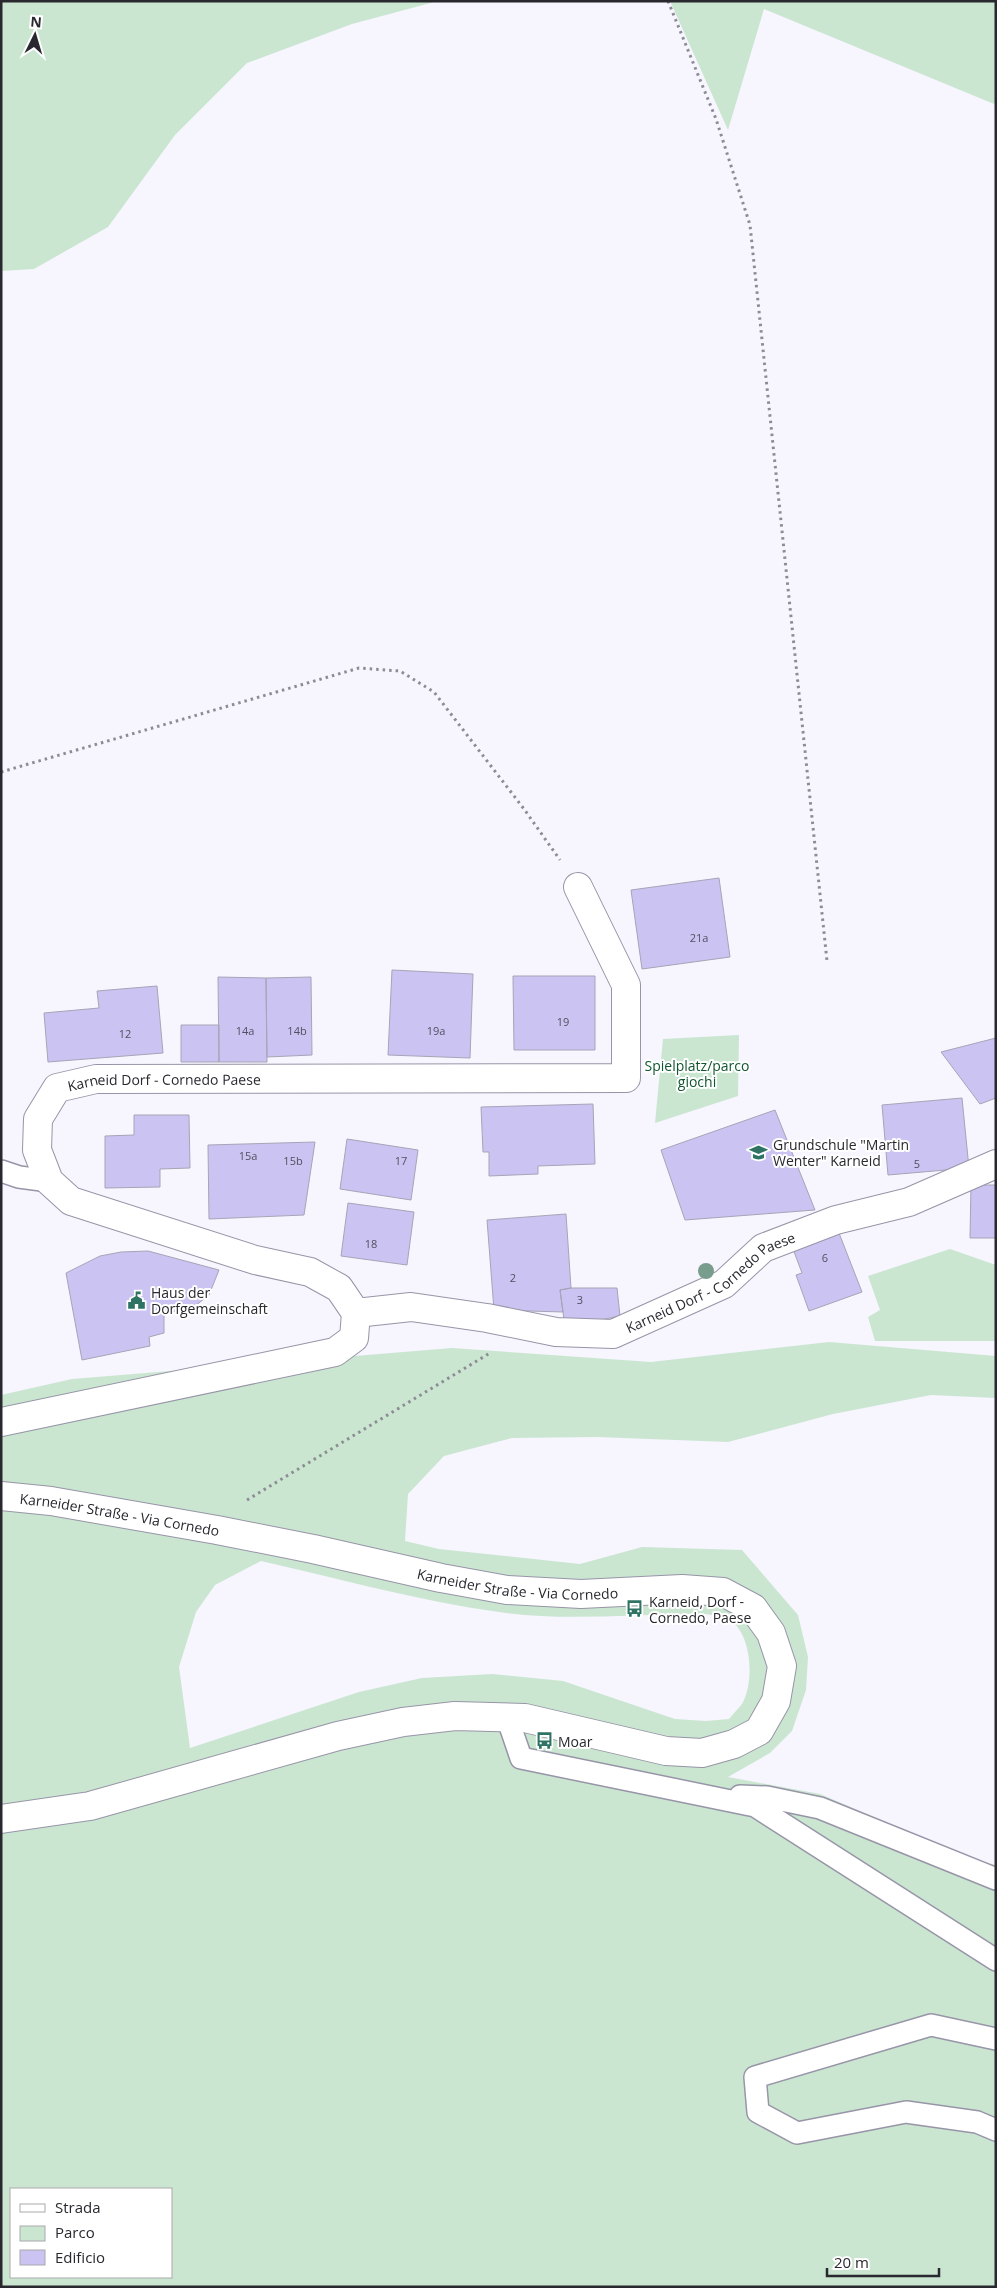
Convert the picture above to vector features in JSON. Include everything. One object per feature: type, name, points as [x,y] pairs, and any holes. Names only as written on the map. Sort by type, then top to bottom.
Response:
[{"type":"street","name":"Karneid Dorf - Cornedo Paese","points":[[578,887],[626,985],[626,1078],[96,1079],[57,1088],[38,1119],[37,1150],[49,1181],[71,1201],[255,1260],[310,1272],[339,1288],[356,1313],[411,1307],[487,1318],[556,1332],[613,1334],[724,1284],[763,1248],[836,1220],[909,1202],[996,1164]]},
{"type":"street","points":[[1,1422],[334,1352],[354,1338],[356,1313]]},
{"type":"street","name":"Karneider Straße - Via Cornedo","points":[[1,1496],[51,1502],[217,1530],[440,1578],[507,1590],[581,1594],[682,1589],[723,1592],[753,1608],[771,1632],[782,1666],[776,1701],[759,1731],[734,1744],[702,1753],[666,1751],[525,1718],[455,1716],[403,1722],[338,1736],[264,1755],[90,1806],[1,1820]]},
{"type":"lane","points":[[1,1171],[19,1177],[49,1181]]},
{"type":"lane","points":[[507,1717],[521,1758],[689,1794],[755,1806],[996,1960]]},
{"type":"lane","points":[[689,1794],[767,1797],[820,1808],[996,1879]]},
{"type":"lane","points":[[996,2039],[931,2025],[755,2077],[758,2112],[797,2133],[906,2112],[977,2122],[996,2130]]},
{"type":"path","points":[[668,1],[716,119],[750,225],[827,961]]},
{"type":"path","points":[[1,772],[359,668],[400,670],[434,692],[524,809],[578,887]]},
{"type":"path","points":[[246,1501],[532,1327]]},
{"type":"green space","points":[[1,1],[438,1],[352,24],[247,63],[175,135],[108,227],[34,269],[1,271]]},
{"type":"green space","points":[[670,1],[996,1],[996,100],[994,104],[764,9],[728,130]]},
{"type":"green space","name":"Spielplatz/parco giochi","points":[[739,1035],[738,1096],[655,1123],[663,1039]]},
{"type":"green space","points":[[950,1249],[996,1265],[996,1341],[875,1341],[868,1317],[880,1310],[868,1276]]},
{"type":"green space","points":[[829,1342],[996,1356],[996,1398],[931,1395],[833,1414],[728,1442],[597,1437],[512,1438],[444,1456],[408,1494],[405,1541],[439,1549],[580,1564],[642,1547],[742,1550],[798,1615],[808,1657],[806,1690],[792,1731],[770,1753],[728,1777],[820,1794],[972,1859],[996,1865],[996,2287],[1,2287],[1,1395],[72,1379],[452,1348],[651,1362]],"holes":[[[261,1561],[410,1596],[525,1615],[576,1617],[705,1614],[726,1617],[736,1625],[746,1646],[750,1671],[746,1694],[742,1704],[729,1719],[706,1721],[675,1719],[563,1681],[492,1674],[422,1678],[359,1692],[190,1748],[179,1667],[196,1612],[215,1585]]]},
{"type":"building","points":[[719,878],[730,957],[642,969],[631,890]]},
{"type":"building","points":[[392,970],[473,974],[470,1058],[388,1055]]},
{"type":"building","points":[[513,976],[595,976],[595,1050],[514,1050]]},
{"type":"building","points":[[218,977],[266,978],[267,1062],[219,1062]]},
{"type":"building","points":[[311,977],[312,1055],[267,1057],[266,978]]},
{"type":"building","points":[[157,986],[163,1053],[48,1062],[44,1013],[99,1008],[97,991]]},
{"type":"building","points":[[181,1025],[219,1025],[219,1062],[181,1062]]},
{"type":"building","points":[[996,1038],[996,1098],[980,1104],[941,1052]]},
{"type":"building","points":[[962,1098],[969,1168],[888,1175],[882,1105]]},
{"type":"building","points":[[593,1104],[595,1164],[538,1166],[538,1174],[489,1176],[489,1152],[483,1152],[481,1107]]},
{"type":"building","points":[[775,1110],[815,1210],[685,1220],[661,1150]]},
{"type":"building","points":[[134,1115],[189,1115],[190,1168],[160,1169],[160,1187],[105,1188],[105,1136],[134,1135]]},
{"type":"building","points":[[347,1139],[418,1150],[411,1200],[340,1189]]},
{"type":"building","points":[[315,1142],[304,1215],[209,1219],[208,1145]]},
{"type":"building","points":[[971,1185],[996,1185],[996,1238],[970,1238]]},
{"type":"building","points":[[348,1203],[414,1212],[407,1265],[341,1256]]},
{"type":"building","points":[[566,1214],[571,1288],[560,1290],[563,1312],[494,1310],[487,1220]]},
{"type":"building","points":[[839,1233],[862,1292],[809,1311],[796,1275],[802,1273],[793,1249]]},
{"type":"building","name":"Haus der Dorfgemeinschaft","points":[[148,1251],[219,1270],[209,1295],[195,1306],[164,1314],[164,1333],[149,1337],[150,1346],[82,1360],[66,1273],[100,1256],[121,1252]]},
{"type":"building","points":[[571,1288],[617,1288],[620,1316],[565,1327],[560,1290]]},
{"type":"place","name":"Grundschule \"Martin Wenter\" Karneid","points":[[759,1152]]},
{"type":"place","name":"Haus der Dorfgemeinschaft","points":[[137,1300]]},
{"type":"place","name":"Karneid, Dorf - Cornedo, Paese","points":[[635,1609]]},
{"type":"place","name":"Moar","points":[[544,1741]]}]
